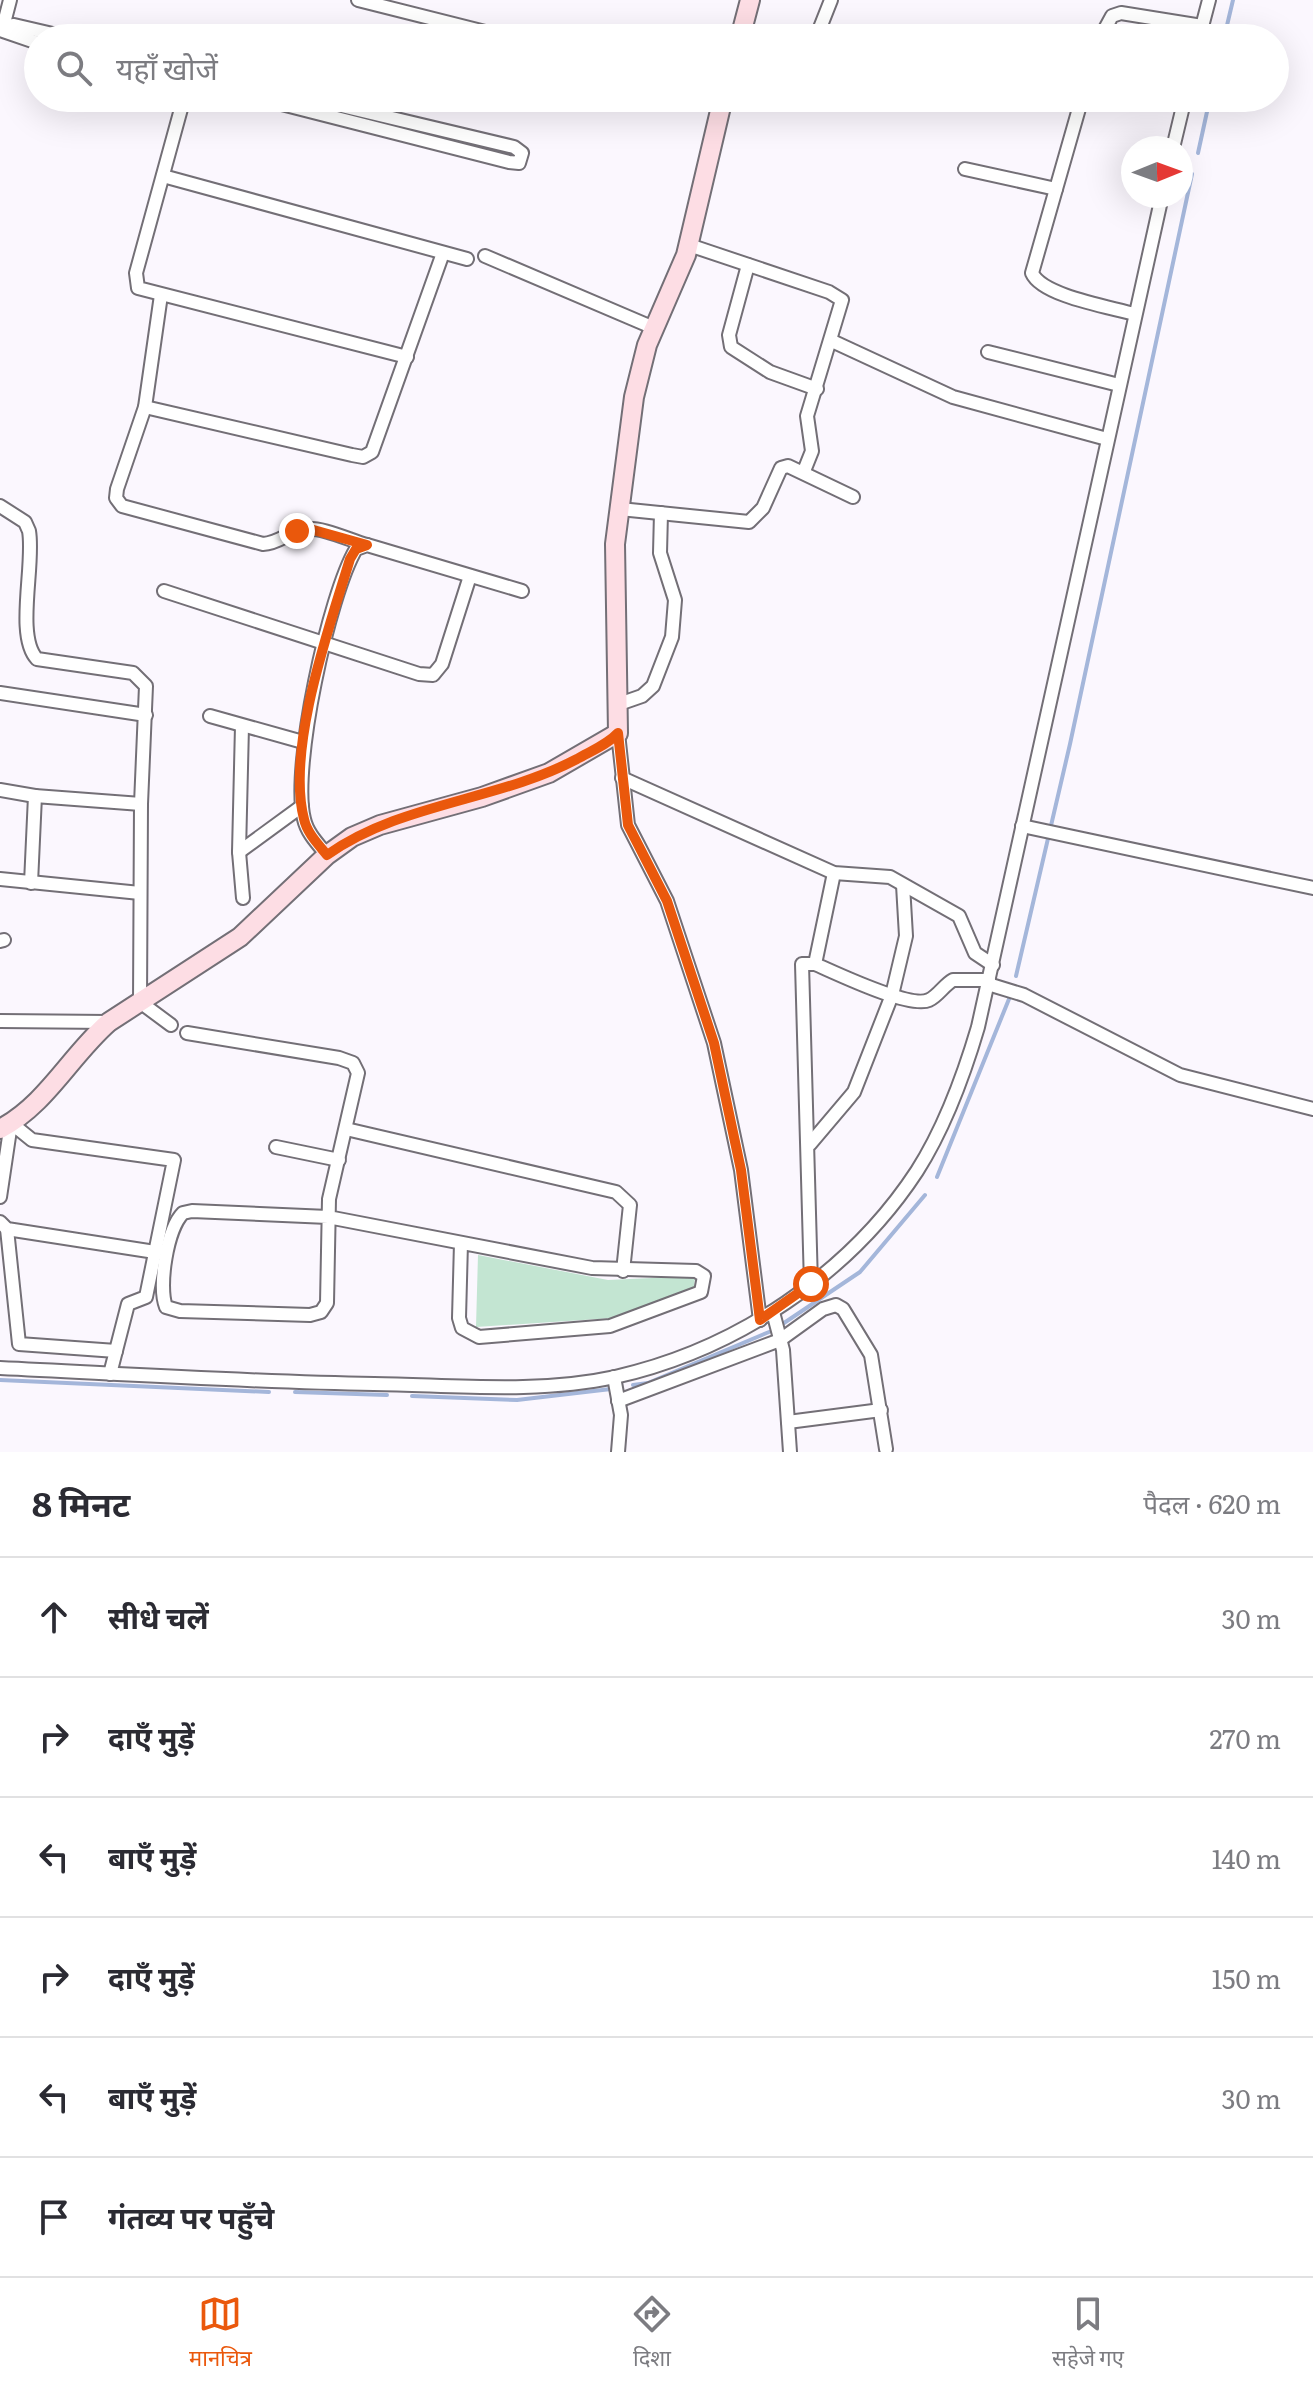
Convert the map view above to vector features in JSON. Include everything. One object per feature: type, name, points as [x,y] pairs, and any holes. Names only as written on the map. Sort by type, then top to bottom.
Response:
[{"type":"street","points":[[1,28],[10,0]]},
{"type":"street","points":[[358,0],[453,24]]},
{"type":"street","points":[[744,24],[750,0]]},
{"type":"street","points":[[822,24],[831,0]]},
{"type":"street","points":[[1203,24],[1209,0]]},
{"type":"street","points":[[1108,24],[1112,16],[1121,13],[1167,24]]},
{"type":"street","points":[[1,28],[14,25],[24,27]]},
{"type":"street","points":[[1,28],[24,37]]},
{"type":"street","points":[[180,112],[135,281],[138,288],[407,357]]},
{"type":"street","points":[[313,112],[509,162],[519,163],[522,159],[522,153],[514,147],[367,112]]},
{"type":"street","points":[[720,112],[689,245],[654,328],[637,384],[620,509],[614,584],[618,733],[628,825],[667,901],[714,1043],[743,1181],[760,1320]]},
{"type":"street","points":[[1078,112],[1032,273],[1035,280],[1058,292],[1134,314]]},
{"type":"street","points":[[1176,136],[1182,112]]},
{"type":"street","points":[[965,169],[1056,189]]},
{"type":"street","points":[[163,176],[467,259]]},
{"type":"street","points":[[0,1368],[510,1387],[614,1377],[694,1351],[760,1320],[811,1284],[861,1238],[917,1171],[956,1095],[989,982],[1159,208]]},
{"type":"street","points":[[689,245],[836,295],[842,300],[842,310],[807,416],[812,451],[804,471]]},
{"type":"street","points":[[145,407],[363,457],[372,452],[378,443],[443,253]]},
{"type":"street","points":[[485,256],[654,328]]},
{"type":"street","points":[[748,265],[729,335],[731,347],[770,372],[817,389]]},
{"type":"street","points":[[161,295],[145,407],[117,489],[116,498],[122,506],[263,544],[274,544],[297,531],[310,529],[522,591]]},
{"type":"street","points":[[832,341],[953,397],[1107,439]]},
{"type":"street","points":[[988,352],[1119,385]]},
{"type":"street","points":[[620,509],[749,522],[763,508],[781,468],[796,467],[853,497]]},
{"type":"street","points":[[0,506],[25,522],[29,531],[28,633],[31,653],[37,659],[140,676],[146,686],[141,804],[140,1002]]},
{"type":"street","points":[[619,704],[642,696],[653,686],[672,637],[675,600],[660,553],[661,513]]},
{"type":"street","points":[[327,855],[309,833],[302,806],[303,742],[324,644],[350,559],[356,549],[367,545]]},
{"type":"street","points":[[164,591],[419,674],[433,675],[442,664],[470,576]]},
{"type":"street","points":[[0,693],[146,715]]},
{"type":"street","points":[[210,716],[303,742]]},
{"type":"street","points":[[242,726],[239,852],[243,898]]},
{"type":"street","points":[[5,1126],[36,1105],[92,1037],[109,1022],[240,937],[327,855],[352,837],[380,825],[482,797],[549,773],[618,733]]},
{"type":"street","points":[[622,778],[834,873],[881,876],[903,885],[959,916],[975,953],[993,965]]},
{"type":"street","points":[[0,790],[35,796],[141,804]]},
{"type":"street","points":[[31,883],[35,796]]},
{"type":"street","points":[[239,852],[302,806]]},
{"type":"street","points":[[1022,826],[1313,888]]},
{"type":"street","points":[[815,964],[834,873]]},
{"type":"street","points":[[0,879],[140,893]]},
{"type":"street","points":[[810,1144],[854,1092],[892,995],[906,936],[903,885]]},
{"type":"street","points":[[811,1284],[810,1144],[802,964],[815,964],[892,995],[925,1002],[953,980],[989,982],[1024,995],[1180,1075],[1313,1109]]},
{"type":"street","points":[[140,1002],[171,1025]]},
{"type":"street","points":[[0,1021],[109,1022]]},
{"type":"street","points":[[187,1033],[353,1063],[358,1073],[328,1217],[327,1303],[321,1312],[310,1315],[238,1313],[166,1307],[162,1281],[174,1225],[183,1213],[328,1217],[623,1271],[696,1271],[704,1276],[705,1284],[701,1292],[610,1326],[479,1337],[462,1328],[459,1318],[461,1243]]},
{"type":"street","points":[[0,1197],[5,1126]]},
{"type":"street","points":[[5,1126],[32,1140],[174,1160],[146,1297],[128,1304],[110,1374]]},
{"type":"street","points":[[346,1129],[616,1192],[630,1205],[623,1271]]},
{"type":"street","points":[[276,1147],[339,1160]]},
{"type":"street","points":[[116,1351],[19,1344],[4,1226],[155,1252]]},
{"type":"street","points":[[618,1401],[780,1340],[829,1305],[843,1309],[871,1355],[886,1449]]},
{"type":"street","points":[[773,1312],[780,1340],[790,1452]]},
{"type":"street","points":[[614,1377],[621,1415],[618,1452]]},
{"type":"street","points":[[788,1422],[881,1410]]},
{"type":"green space","points":[[478,1255],[608,1280],[695,1276],[694,1290],[613,1318],[476,1327]]},
{"type":"waterway","points":[[1227,24],[1233,0]]},
{"type":"waterway","points":[[1198,153],[1207,112]]},
{"type":"waterway","points":[[1016,976],[1070,744],[1185,208]]},
{"type":"waterway","points":[[937,1177],[1009,999]]},
{"type":"waterway","points":[[784,1323],[860,1272],[925,1195]]},
{"type":"waterway","points":[[633,1385],[648,1383],[769,1332]]},
{"type":"waterway","points":[[0,1380],[269,1392]]},
{"type":"waterway","points":[[412,1396],[517,1400],[611,1389]]},
{"type":"waterway","points":[[295,1392],[387,1395]]},
{"type":"route","points":[[297,531],[310,529],[367,545],[356,549],[350,559],[324,644],[303,742],[302,806],[309,833],[327,855],[352,837],[380,825],[482,797],[549,773],[618,733],[628,825],[667,901],[714,1043],[747,1202],[760,1320],[811,1284]]}]
